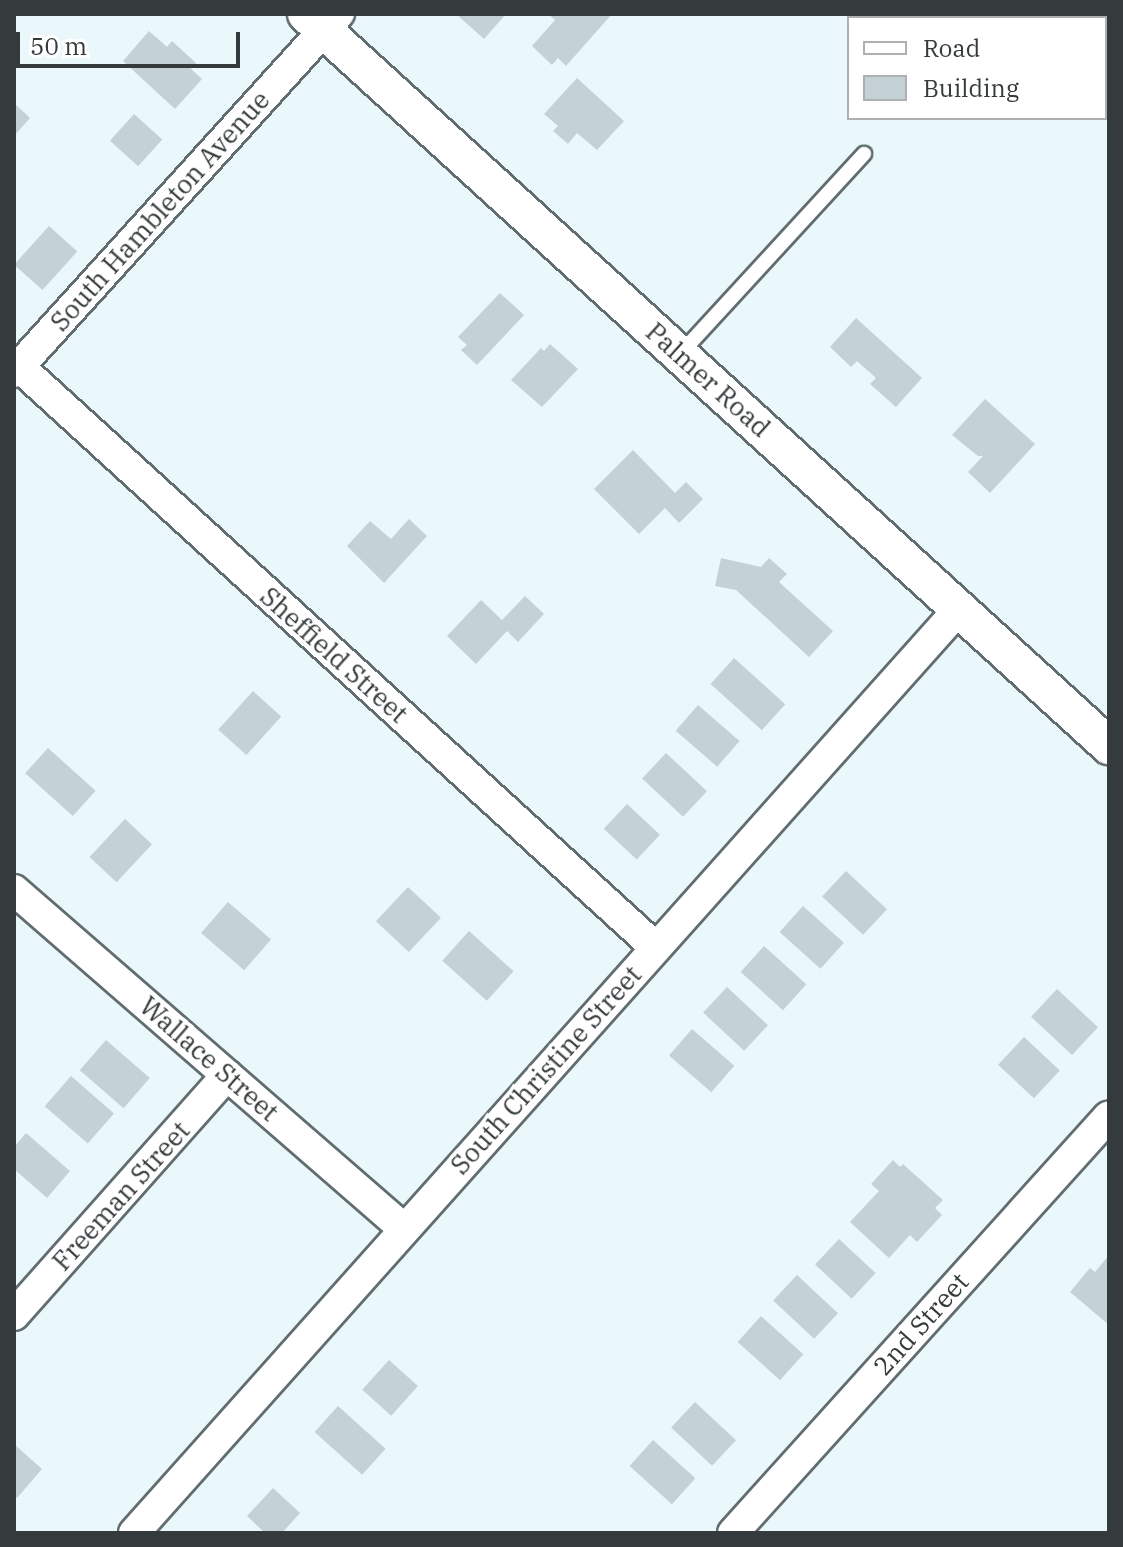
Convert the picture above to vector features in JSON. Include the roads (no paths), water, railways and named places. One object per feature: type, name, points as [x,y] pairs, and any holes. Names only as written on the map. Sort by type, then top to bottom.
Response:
[{"type":"street","name":"Palmer Road","points":[[323,19],[679,355],[1109,746]]},
{"type":"street","name":"South Hambleton Avenue","points":[[16,367],[323,19]]},
{"type":"street","name":"Sheffield Street","points":[[16,367],[655,947]]},
{"type":"street","name":"South Christine Street","points":[[134,1533],[959,609]]},
{"type":"street","name":"Wallace Street","points":[[14,890],[404,1229]]},
{"type":"street","name":"Freeman Street","points":[[14,1315],[227,1075]]},
{"type":"street","name":"2nd Street","points":[[733,1533],[1109,1116]]},
{"type":"lane","points":[[679,355],[864,154]]}]
